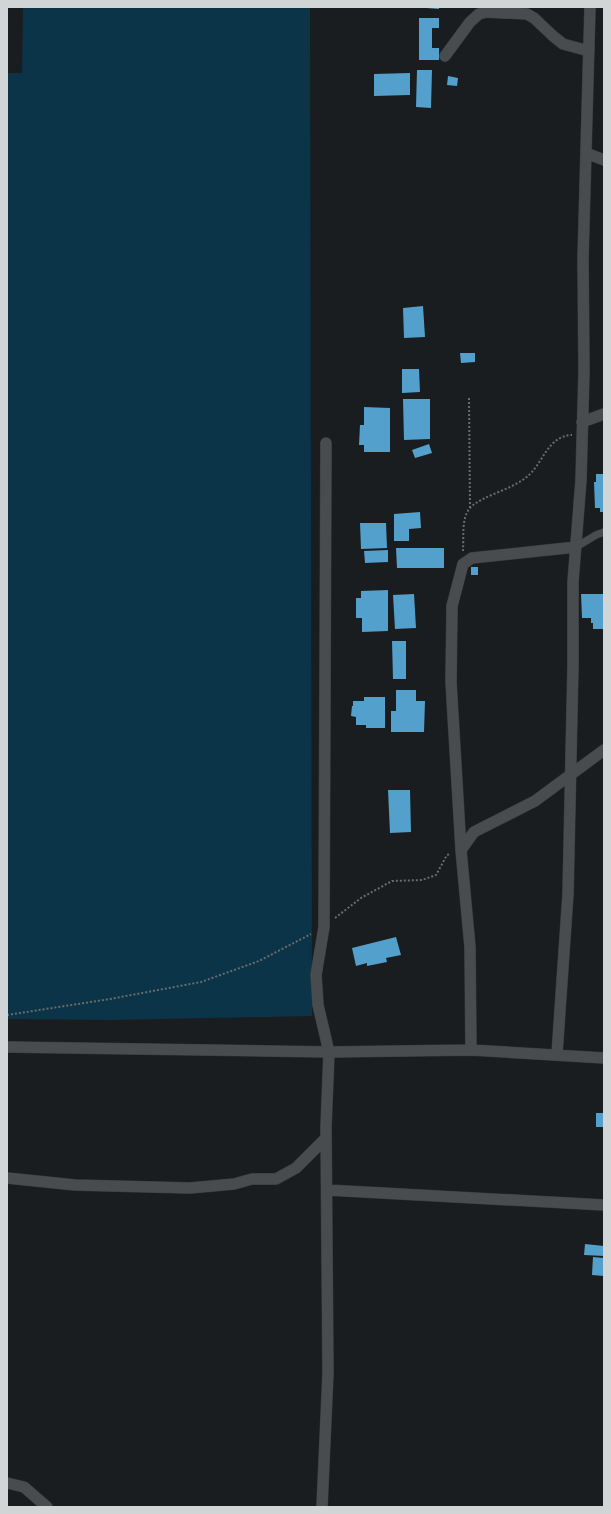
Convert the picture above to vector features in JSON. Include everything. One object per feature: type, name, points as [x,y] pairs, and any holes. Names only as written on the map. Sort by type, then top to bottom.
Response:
[{"type":"street","points":[[557,1054],[568,894],[574,582],[584,371],[583,259],[590,7]]},
{"type":"street","points":[[445,56],[470,22],[479,14],[486,12],[527,14],[538,21],[563,44],[589,51]]},
{"type":"street","points":[[586,153],[604,160]]},
{"type":"street","points":[[582,422],[604,414]]},
{"type":"street","points":[[322,1507],[328,1374],[326,1138],[329,1052],[318,1005],[316,975],[324,927],[326,443]]},
{"type":"street","points":[[471,1050],[470,947],[461,850],[451,682],[452,606],[463,564],[472,558],[576,547]]},
{"type":"street","points":[[461,850],[474,832],[535,801],[571,776],[604,750]]},
{"type":"street","points":[[7,1047],[329,1052],[471,1050],[604,1058]]},
{"type":"street","points":[[7,1178],[75,1185],[190,1188],[234,1184],[252,1179],[276,1179],[296,1168],[326,1138]]},
{"type":"street","points":[[327,1190],[604,1205]]},
{"type":"street","points":[[7,1483],[24,1487],[48,1507]]},
{"type":"lane","points":[[576,547],[604,532]]},
{"type":"path","points":[[463,564],[465,520],[470,509],[469,398]]},
{"type":"path","points":[[470,509],[481,500],[516,485],[530,475],[551,445],[559,437],[570,434],[582,435]]},
{"type":"path","points":[[7,1015],[110,999],[201,982],[259,961],[324,927],[361,898],[392,880],[422,880],[436,875],[447,855],[461,850]]},
{"type":"shaded area","points":[[23,7],[310,7],[312,1016],[112,1020],[7,1019],[7,73],[22,73]]},
{"type":"building","points":[[439,7],[439,9],[426,8]]},
{"type":"building","points":[[419,18],[439,18],[439,28],[432,28],[432,48],[439,48],[439,60],[419,60]]},
{"type":"building","points":[[417,70],[432,70],[431,108],[416,107]]},
{"type":"building","points":[[410,73],[410,95],[374,96],[374,74]]},
{"type":"building","points":[[448,76],[458,78],[457,86],[447,85]]},
{"type":"building","points":[[423,306],[425,337],[404,338],[403,308]]},
{"type":"building","points":[[460,353],[475,353],[475,362],[461,363]]},
{"type":"building","points":[[402,369],[419,369],[420,392],[402,393]]},
{"type":"building","points":[[403,399],[430,399],[430,439],[404,440]]},
{"type":"building","points":[[364,407],[390,408],[390,452],[364,452],[364,445],[359,445],[360,425],[364,425]]},
{"type":"building","points":[[429,444],[432,453],[415,458],[412,450]]},
{"type":"building","points":[[596,474],[604,474],[604,512],[600,512],[600,508],[595,508],[594,482],[596,482]]},
{"type":"building","points":[[420,512],[421,528],[409,529],[409,541],[394,541],[394,514]]},
{"type":"building","points":[[360,523],[386,523],[387,548],[361,549]]},
{"type":"building","points":[[396,548],[444,548],[444,568],[397,568]]},
{"type":"building","points":[[388,550],[388,562],[365,563],[364,551]]},
{"type":"building","points":[[471,567],[478,567],[478,575],[471,575]]},
{"type":"building","points":[[388,590],[388,631],[362,632],[362,618],[356,618],[356,598],[361,598],[361,591]]},
{"type":"building","points":[[414,594],[416,628],[395,629],[393,595]]},
{"type":"building","points":[[581,594],[604,594],[604,629],[593,629],[591,618],[582,618]]},
{"type":"building","points":[[392,641],[406,641],[406,679],[393,679]]},
{"type":"building","points":[[396,690],[416,690],[416,701],[425,701],[424,732],[391,732],[391,711],[396,711]]},
{"type":"building","points":[[364,697],[385,697],[385,728],[366,728],[366,725],[356,725],[356,717],[351,716],[353,701],[364,701]]},
{"type":"building","points":[[388,790],[410,790],[411,832],[390,833]]},
{"type":"building","points":[[396,937],[401,955],[386,958],[387,962],[367,966],[367,963],[356,966],[352,948]]},
{"type":"building","points":[[596,1113],[604,1113],[604,1127],[596,1127]]},
{"type":"building","points":[[585,1244],[604,1246],[604,1256],[584,1255]]},
{"type":"building","points":[[593,1257],[604,1258],[604,1276],[592,1275]]}]
